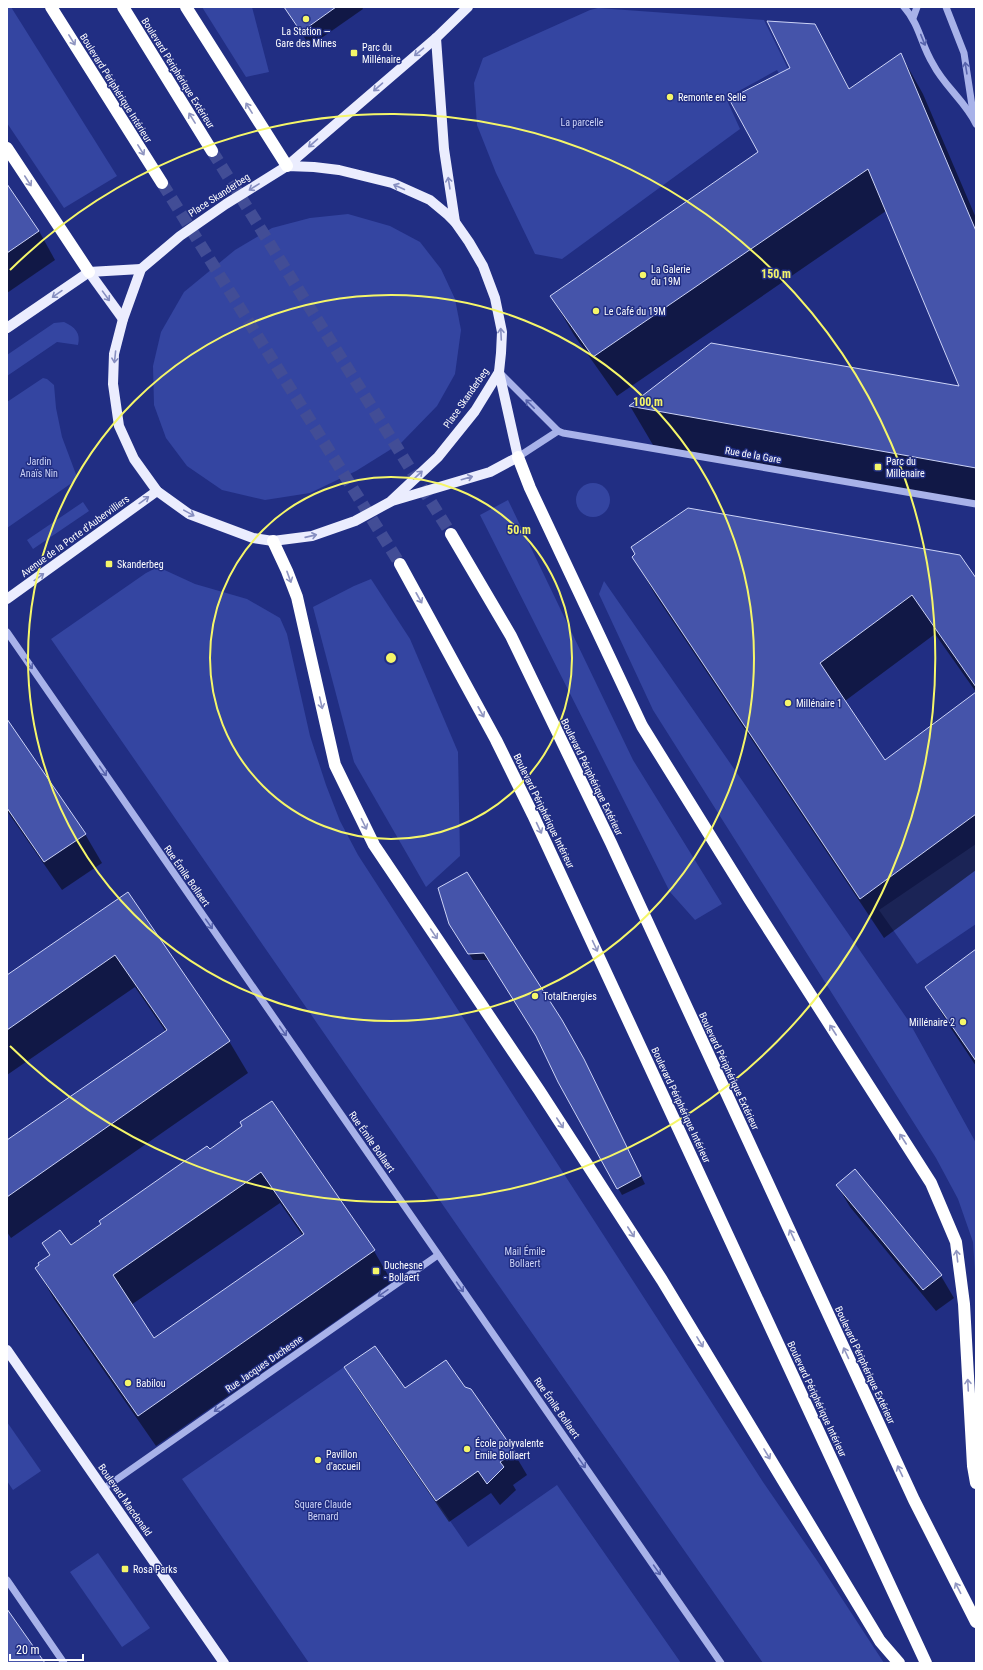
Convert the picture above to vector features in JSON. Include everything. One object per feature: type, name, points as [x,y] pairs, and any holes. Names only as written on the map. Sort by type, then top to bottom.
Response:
[{"type":"highway","name":"Boulevard Périphérique Intérieur","points":[[51,7],[162,182]]},
{"type":"highway","name":"Boulevard Périphérique Extérieur","points":[[123,7],[212,151]]},
{"type":"highway","points":[[186,7],[287,166]]},
{"type":"highway","points":[[7,148],[89,272]]},
{"type":"highway","points":[[518,457],[530,488],[642,726],[750,900],[931,1183],[956,1242],[964,1304],[973,1466],[976,1483]]},
{"type":"highway","name":"Boulevard Périphérique Extérieur","points":[[451,534],[511,636],[611,844],[914,1500],[976,1622]]},
{"type":"highway","points":[[273,541],[297,597],[335,765],[374,845],[539,1090],[662,1280],[880,1641],[899,1663]]},
{"type":"highway","name":"Boulevard Périphérique Intérieur","points":[[400,564],[496,740],[533,815],[926,1663]]},
{"type":"main road","points":[[287,166],[436,38],[468,7]]},
{"type":"main road","points":[[436,38],[444,149],[455,222]]},
{"type":"main road","name":"Place Skanderbeg","points":[[287,166],[339,170],[392,183],[430,200],[455,222],[483,266],[495,298],[502,332],[499,372],[475,411],[438,457],[390,502],[355,521],[319,534],[273,541],[253,538],[189,514],[157,491],[134,459],[119,426],[113,384],[114,354],[123,319],[141,269],[180,236],[287,166]]},
{"type":"main road","points":[[7,328],[89,272],[141,269]]},
{"type":"main road","points":[[89,272],[123,319]]},
{"type":"main road","points":[[390,502],[490,472],[518,457],[499,372]]},
{"type":"main road","name":"Avenue de la Porte d'Aubervilliers","points":[[7,599],[157,491]]},
{"type":"main road","name":"Boulevard Macdonald","points":[[7,1350],[224,1663]]},
{"type":"street","points":[[904,7],[913,18],[932,64],[975,123]]},
{"type":"street","points":[[913,18],[917,7]]},
{"type":"street","points":[[946,7],[964,53],[975,123]]},
{"type":"street","points":[[499,372],[558,431],[518,457]]},
{"type":"street","name":"Rue de la Gare","points":[[558,431],[976,504]]},
{"type":"street","name":"Rue Émile Bollaert","points":[[7,632],[722,1663]]},
{"type":"street","name":"Rue Jacques Duchesne","points":[[103,1489],[438,1255]]},
{"type":"street","points":[[7,1580],[64,1663]]},
{"type":"green space","points":[[7,7],[11,7],[117,176],[64,208],[7,123]]},
{"type":"green space","points":[[202,7],[252,7],[269,72],[246,77]]},
{"type":"green space","name":"La parcelle","points":[[598,8],[764,20],[794,81],[786,85],[777,70],[726,98],[740,129],[562,259],[535,254],[496,173],[477,125],[474,83],[483,58],[590,10]]},
{"type":"green space","points":[[348,214],[390,226],[420,242],[441,269],[455,299],[461,330],[455,374],[437,406],[401,443],[356,471],[310,493],[265,500],[222,490],[187,466],[166,438],[154,405],[153,366],[161,332],[184,292],[235,250],[272,228],[310,218]]},
{"type":"green space","points":[[64,322],[74,328],[78,334],[78,345],[57,342],[7,376],[7,355],[54,323]]},
{"type":"green space","name":"Jardin Anaïs Nin","points":[[43,378],[47,379],[54,385],[56,408],[62,437],[77,477],[76,480],[7,528],[7,402]]},
{"type":"green space","points":[[590,483],[596,483],[600,484],[607,490],[610,500],[609,507],[603,514],[596,517],[590,517],[586,516],[579,510],[576,503],[576,497],[577,493],[583,486]]},
{"type":"green space","points":[[508,500],[633,760],[722,904],[695,920],[670,892],[480,515]]},
{"type":"green space","points":[[83,502],[89,511],[33,549],[27,540]]},
{"type":"green space","name":"Mail Émile Bollaert","points":[[158,567],[195,584],[247,599],[280,618],[287,634],[310,736],[326,785],[340,821],[358,855],[763,1482],[818,1562],[884,1663],[763,1663],[490,1273],[51,639],[146,573]]},
{"type":"green space","points":[[371,579],[410,639],[458,752],[460,856],[426,887],[354,762],[313,607]]},
{"type":"green space","points":[[604,581],[908,1020],[976,1143],[976,1286],[973,1242],[958,1199],[936,1158],[653,710],[599,594]]},
{"type":"green space","points":[[976,844],[976,924],[917,964],[879,910]]},
{"type":"green space","name":"Square Claude Bernard","points":[[344,1367],[468,1547],[557,1485],[681,1663],[309,1663],[182,1479]]},
{"type":"green space","points":[[7,1422],[41,1471],[13,1490],[7,1481]]},
{"type":"green space","points":[[98,1553],[150,1628],[122,1647],[70,1572]]},
{"type":"building","name":"La Station — Gare des Mines","points":[[284,7],[336,7],[301,32]]},
{"type":"building","points":[[767,21],[815,24],[849,89],[901,53],[976,231],[976,468],[629,406],[711,343],[959,386],[868,169],[593,357],[550,296],[758,152],[729,99],[790,68]]},
{"type":"building","points":[[7,184],[39,231],[7,253]]},
{"type":"building","name":"Millénaire 1","points":[[688,508],[960,555],[976,578],[976,687],[912,595],[820,663],[885,760],[976,692],[976,814],[860,899],[632,557],[635,554],[631,547]]},
{"type":"building","points":[[7,719],[86,834],[44,862],[7,808]]},
{"type":"building","points":[[467,872],[562,1020],[584,1059],[641,1176],[617,1189],[558,1082],[536,1036],[484,953],[468,954],[449,924],[438,888]]},
{"type":"building","points":[[128,892],[230,1041],[7,1197],[7,1140],[167,1030],[115,955],[7,1030],[7,975]]},
{"type":"building","name":"Millénaire 2","points":[[976,949],[976,1061],[925,987]]},
{"type":"building","points":[[272,1101],[375,1250],[138,1416],[35,1268],[39,1265],[38,1263],[50,1255],[42,1243],[60,1230],[71,1245],[101,1224],[99,1221],[182,1163],[207,1146],[210,1149],[242,1126],[240,1122]],"holes":[[[261,1172],[304,1234],[154,1338],[113,1275]]]},
{"type":"building","points":[[855,1169],[942,1275],[923,1290],[836,1185]]},
{"type":"building","points":[[375,1346],[405,1388],[446,1360],[465,1387],[471,1389],[515,1452],[500,1462],[504,1467],[487,1484],[478,1471],[436,1501],[344,1367]]},
{"type":"building","points":[[7,1609],[45,1663],[7,1663]]},
{"type":"tunnel","points":[[212,151],[451,534]]},
{"type":"tunnel","points":[[162,183],[400,564]]},
{"type":"place","name":"La Station — Gare des Mines","points":[[306,19]]},
{"type":"place","name":"Parc du Millénaire","points":[[354,53]]},
{"type":"place","name":"Remonte en Selle","points":[[670,97]]},
{"type":"place","name":"La Galerie du 19M","points":[[643,275]]},
{"type":"place","name":"Le Café du 19M","points":[[596,311]]},
{"type":"place","name":"Parc du Millenaire","points":[[878,467]]},
{"type":"place","name":"Skanderbeg","points":[[109,564]]},
{"type":"place","name":"Millénaire 1","points":[[788,703]]},
{"type":"place","name":"TotalEnergies","points":[[535,996]]},
{"type":"place","name":"Millénaire 2","points":[[963,1022]]},
{"type":"place","name":"Duchesne - Bollaert","points":[[376,1271]]},
{"type":"place","name":"Babilou","points":[[128,1383]]},
{"type":"place","name":"École polyvalente Emile Bollaert","points":[[467,1449]]},
{"type":"place","name":"Pavillon d'accueil","points":[[318,1460]]},
{"type":"place","name":"Rosa Parks","points":[[125,1569]]}]
